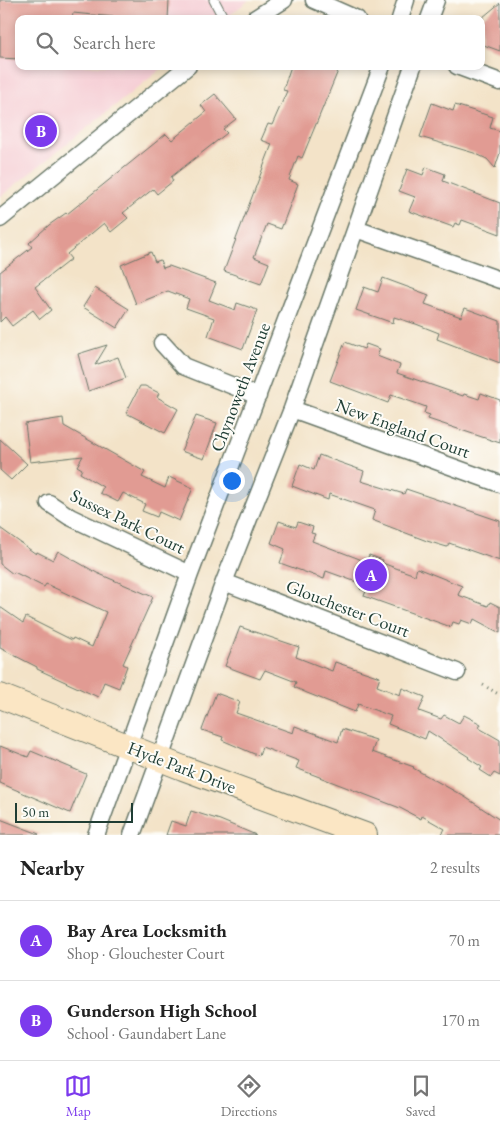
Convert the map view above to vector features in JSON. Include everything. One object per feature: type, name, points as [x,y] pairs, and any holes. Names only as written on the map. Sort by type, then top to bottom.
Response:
[{"type":"street","points":[[260,15],[284,0]]},
{"type":"street","points":[[314,0],[348,15]]},
{"type":"street","points":[[401,15],[406,0]]},
{"type":"street","points":[[431,15],[436,0]]},
{"type":"street","points":[[0,218],[183,70]]},
{"type":"street","name":"Chynoweth Avenue","points":[[96,835],[190,574],[380,70]]},
{"type":"street","points":[[132,835],[224,582],[292,409],[412,70]]},
{"type":"street","points":[[467,70],[500,82]]},
{"type":"street","points":[[356,229],[500,280]]},
{"type":"street","points":[[162,344],[183,366],[258,396]]},
{"type":"street","name":"New England Court","points":[[292,409],[500,484]]},
{"type":"street","name":"Sussex Park Court","points":[[49,503],[70,517],[190,574]]},
{"type":"street","name":"Glouchester Court","points":[[224,582],[457,672]]},
{"type":"street","name":"Hyde Park Drive","points":[[0,696],[160,759],[365,835]]},
{"type":"lane","points":[[214,0],[222,15]]},
{"type":"path","points":[[483,685],[500,694]]},
{"type":"shaded area","points":[[0,0],[249,0],[230,15],[15,15],[15,70],[160,70],[0,197]]},
{"type":"building","points":[[0,0],[169,0],[168,15],[94,15],[73,13],[73,15],[15,15],[15,59],[0,58]]},
{"type":"building","points":[[500,3],[500,51],[485,45],[485,15]]},
{"type":"building","points":[[290,70],[338,70],[302,158],[298,156],[289,180],[298,184],[281,229],[267,224],[254,257],[269,263],[261,284],[224,271],[272,144],[261,140],[268,124],[272,125],[287,91],[283,90]]},
{"type":"building","points":[[215,94],[236,119],[223,129],[227,133],[171,177],[173,181],[157,194],[153,189],[123,213],[128,218],[111,232],[104,223],[67,254],[71,259],[35,287],[51,310],[40,319],[33,310],[12,326],[5,317],[0,322],[0,272],[32,247],[29,243],[49,225],[67,214],[166,134],[172,140],[206,112],[201,105]]},
{"type":"building","points":[[432,103],[453,111],[455,105],[493,117],[490,128],[500,131],[500,153],[495,168],[487,159],[474,153],[420,137]]},
{"type":"building","points":[[426,167],[445,174],[443,181],[500,203],[500,234],[462,220],[460,225],[455,223],[453,227],[409,211],[415,197],[399,191],[407,169],[423,175]]},
{"type":"building","points":[[151,252],[155,262],[160,260],[163,268],[169,266],[216,283],[209,300],[235,310],[237,303],[257,310],[243,349],[208,336],[214,318],[186,308],[189,299],[168,291],[136,304],[121,265]]},
{"type":"building","points":[[383,278],[429,295],[425,304],[461,317],[465,308],[500,321],[500,363],[437,339],[439,333],[416,324],[394,317],[393,323],[356,310],[364,287],[378,292]]},
{"type":"building","points":[[95,288],[129,309],[117,328],[83,307]]},
{"type":"building","points":[[345,342],[364,349],[366,344],[380,349],[377,356],[400,365],[397,373],[463,396],[464,394],[479,399],[481,393],[500,400],[500,443],[428,419],[430,415],[424,413],[426,407],[391,395],[388,403],[330,381]]},
{"type":"building","points":[[107,345],[95,365],[118,357],[126,378],[88,391],[78,354]]},
{"type":"building","points":[[140,386],[145,386],[159,393],[157,397],[178,409],[165,433],[126,413]]},
{"type":"building","points":[[196,416],[217,423],[204,459],[181,451]]},
{"type":"building","points":[[63,418],[64,426],[145,472],[142,477],[165,488],[169,477],[193,488],[179,521],[159,512],[157,517],[142,511],[145,504],[123,493],[118,502],[100,493],[103,487],[80,473],[82,469],[77,466],[83,456],[30,462],[25,424]]},
{"type":"building","points":[[0,439],[27,464],[11,480],[0,470]]},
{"type":"building","points":[[319,455],[364,471],[361,481],[404,494],[406,489],[500,521],[500,561],[449,543],[447,547],[427,541],[372,520],[375,510],[329,494],[328,500],[292,486],[300,464],[314,470]]},
{"type":"building","points":[[279,521],[296,527],[298,522],[313,527],[311,533],[315,534],[312,541],[366,562],[369,555],[383,560],[382,563],[415,575],[417,568],[462,586],[458,595],[488,606],[490,602],[500,607],[500,633],[474,619],[472,624],[461,620],[459,624],[453,622],[451,627],[364,596],[366,591],[360,589],[362,584],[326,571],[324,579],[280,563],[285,549],[271,543]]},
{"type":"building","points":[[0,528],[36,554],[37,552],[53,560],[58,551],[97,573],[153,597],[123,664],[127,666],[119,688],[104,682],[98,697],[37,669],[37,667],[0,648],[0,607],[23,623],[26,617],[72,640],[73,638],[92,647],[106,612],[46,584],[44,587],[14,572],[13,574],[0,564]]},
{"type":"building","points":[[240,627],[299,647],[296,657],[332,671],[335,662],[380,677],[377,686],[400,695],[402,688],[425,697],[419,711],[441,719],[444,715],[459,723],[464,715],[481,724],[479,728],[500,740],[500,776],[494,773],[491,777],[480,770],[482,767],[469,757],[428,731],[425,739],[388,724],[391,716],[358,704],[355,712],[294,687],[296,682],[265,670],[260,679],[225,666]]},
{"type":"building","points":[[216,693],[240,702],[236,713],[293,733],[295,726],[338,742],[342,729],[376,740],[372,752],[414,767],[465,797],[500,820],[500,835],[441,835],[445,829],[422,816],[421,819],[400,808],[296,768],[299,761],[262,747],[259,756],[222,740],[223,737],[202,730]]},
{"type":"building","points":[[0,746],[28,757],[31,751],[86,774],[70,813],[0,783]]},
{"type":"building","points":[[191,811],[220,820],[256,835],[166,835],[171,821],[186,826]]},
{"type":"building","points":[[0,819],[39,834],[0,835]]},
{"type":"place","name":"Gunderson High School","points":[[41,131]]},
{"type":"place","name":"Bay Area Locksmith","points":[[371,575]]}]
